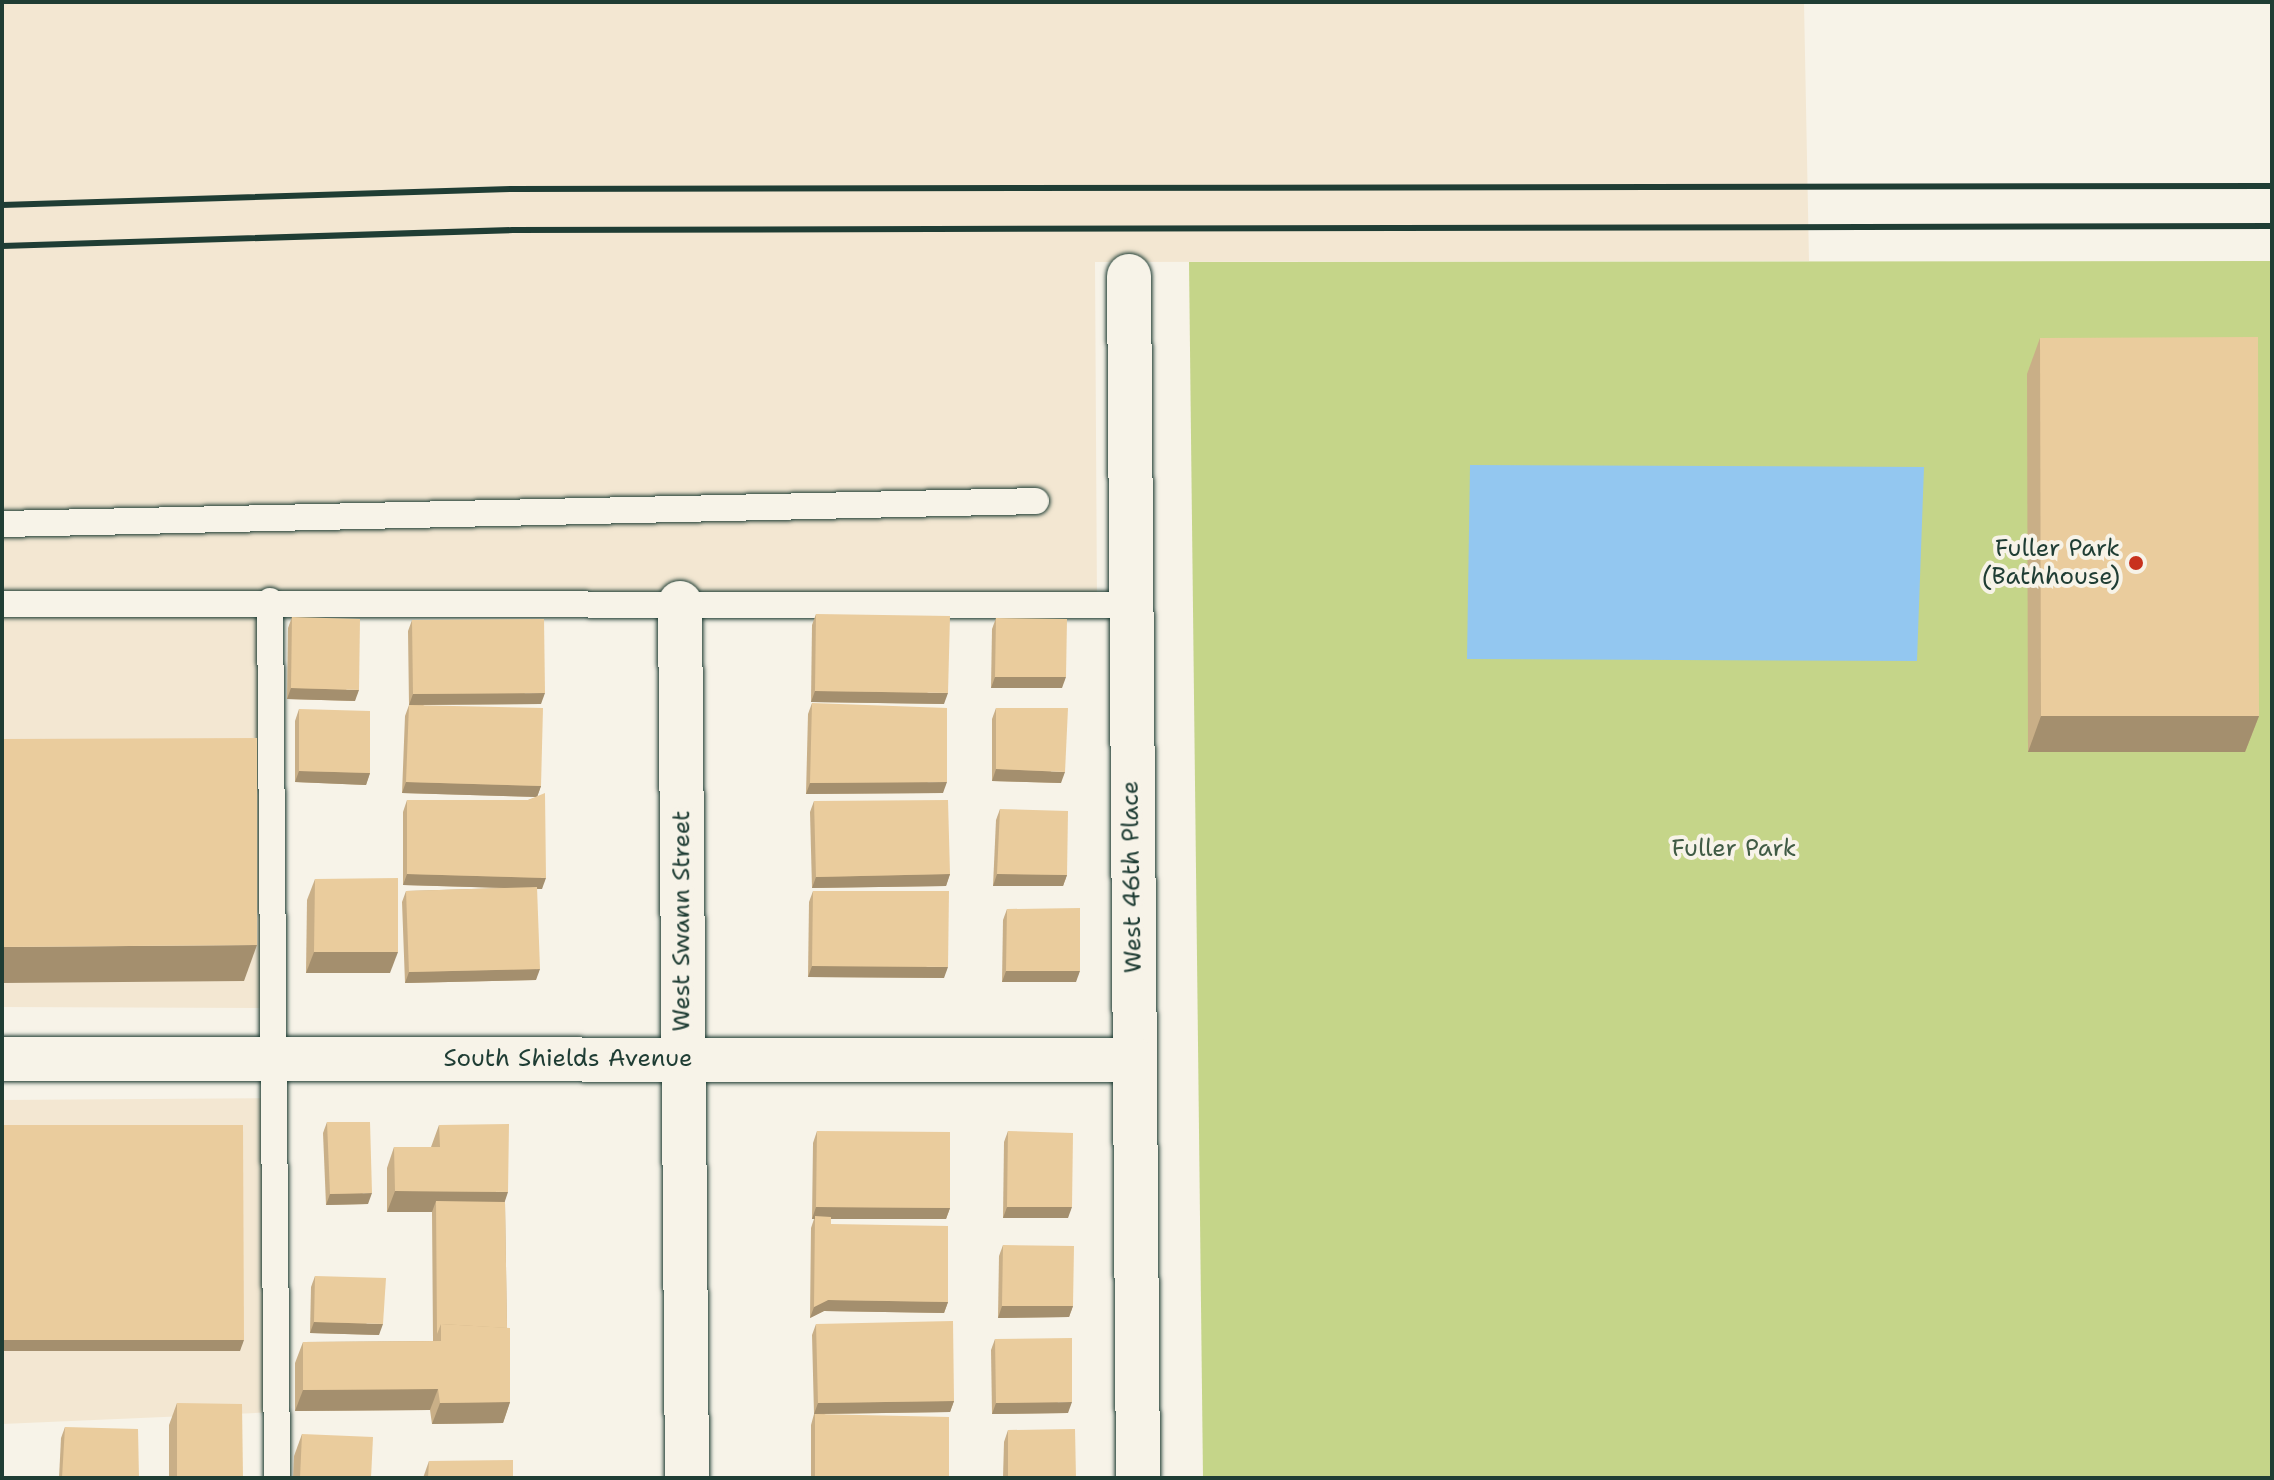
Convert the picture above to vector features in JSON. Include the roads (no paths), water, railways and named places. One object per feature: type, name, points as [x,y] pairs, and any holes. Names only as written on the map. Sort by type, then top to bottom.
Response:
[{"type":"street","name":"West 46th Place","points":[[1129,276],[1138,1478]]},
{"type":"street","name":"West Swann Street","points":[[680,603],[687,1478]]},
{"type":"street","name":"South Shields Avenue","points":[[2,1059],[1134,1060]]},
{"type":"lane","points":[[2,524],[1036,501]]},
{"type":"lane","points":[[2,604],[270,601],[1130,605]]},
{"type":"lane","points":[[270,601],[277,1478]]},
{"type":"water","points":[[1470,465],[1924,467],[1917,661],[1467,659]]},
{"type":"railway","points":[[2,205],[512,189],[2272,186]]},
{"type":"railway","points":[[2,246],[513,230],[2272,226]]},
{"type":"place","name":"Fuller Park (Bathhouse)","points":[[2136,563]]},
{"type":"park label","name":"Fuller Park","points":[[1734,849]]}]
